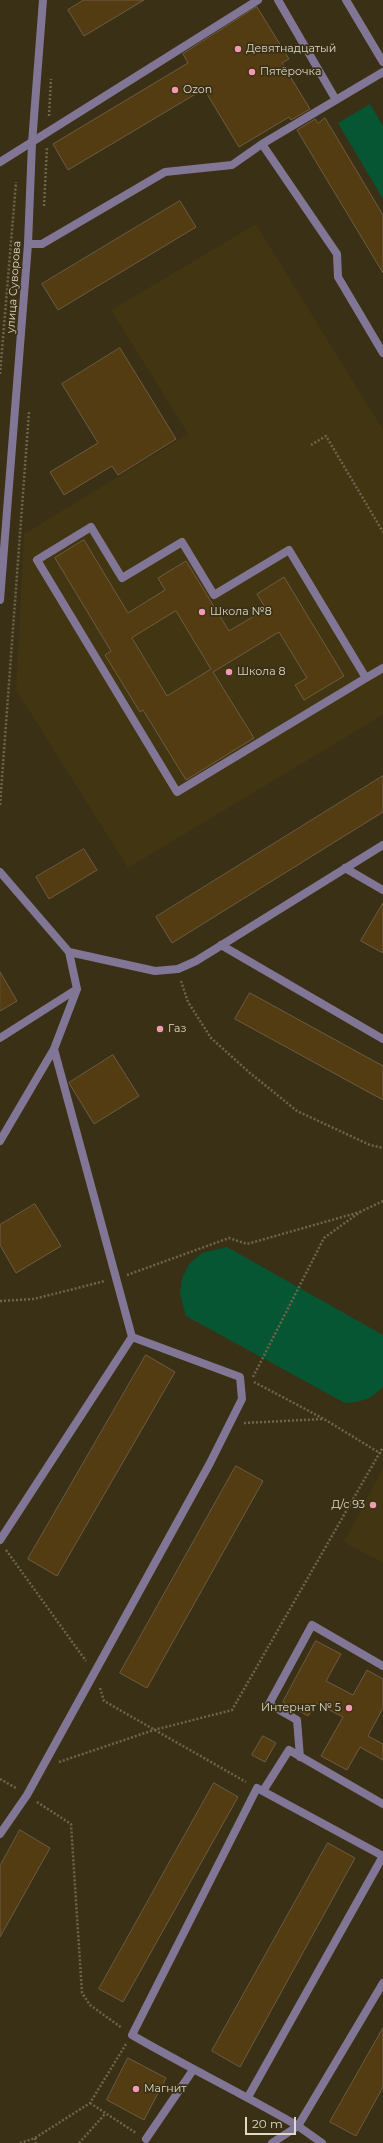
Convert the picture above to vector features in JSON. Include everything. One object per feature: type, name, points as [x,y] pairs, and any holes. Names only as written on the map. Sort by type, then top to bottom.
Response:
[{"type":"street","name":"улица Суворова","points":[[0,600],[28,244],[32,143],[43,0]]},
{"type":"street","points":[[0,162],[258,0]]},
{"type":"street","points":[[278,0],[336,100]]},
{"type":"street","points":[[346,0],[383,62]]},
{"type":"street","points":[[28,244],[42,244],[165,172],[232,166],[262,144],[383,72]]},
{"type":"street","points":[[262,144],[336,254],[338,277],[383,353]]},
{"type":"street","points":[[366,678],[289,550],[214,595],[182,542],[122,578],[91,527],[37,560],[177,792],[383,668]]},
{"type":"street","points":[[69,952],[155,971],[178,968],[196,960],[383,845]]},
{"type":"street","points":[[345,868],[383,890]]},
{"type":"street","points":[[0,872],[69,952],[77,989],[54,1049],[0,1141]]},
{"type":"street","points":[[220,945],[383,1039]]},
{"type":"street","points":[[0,1038],[77,989]]},
{"type":"street","points":[[0,1540],[132,1337],[54,1049]]},
{"type":"street","points":[[0,1834],[27,1794],[42,1768],[230,1424],[242,1399],[240,1377],[132,1337]]},
{"type":"street","points":[[300,1757],[297,1720],[268,1704],[312,1625],[383,1666]]},
{"type":"street","points":[[322,2143],[298,2126],[248,2097],[193,2070],[132,2035],[260,1790],[289,1750],[383,1804]]},
{"type":"street","points":[[248,2097],[383,1856],[260,1790]]},
{"type":"street","points":[[272,2143],[298,2126],[383,1983]]},
{"type":"street","points":[[146,2139],[193,2070]]},
{"type":"path","points":[[0,374],[17,175]]},
{"type":"path","points":[[311,445],[326,436],[383,532]]},
{"type":"path","points":[[178,968],[188,1002],[211,1038],[250,1073],[297,1111],[370,1145],[383,1148]]},
{"type":"path","points":[[0,1301],[34,1299],[116,1278],[229,1238],[247,1244],[360,1212],[383,1201]]},
{"type":"path","points":[[360,1212],[324,1238],[251,1381],[324,1419],[382,1454]]},
{"type":"path","points":[[230,1424],[324,1419]]},
{"type":"path","points":[[42,1768],[154,1730],[232,1710],[382,1454],[383,1447]]},
{"type":"path","points":[[4,1548],[94,1672],[104,1701],[260,1790]]},
{"type":"path","points":[[0,1779],[27,1794],[71,1824],[82,1993],[90,2005],[132,2035],[90,2103],[34,2138],[20,2143]]},
{"type":"path","points":[[90,2103],[146,2139]]},
{"type":"path","points":[[79,2143],[105,2114]]},
{"type":"path","points":[[34,2138],[36,2143]]},
{"type":"shaded area","name":"Школа №8","points":[[256,224],[383,430],[383,715],[128,868],[16,690],[24,534],[188,434],[111,310]]},
{"type":"shaded area","name":"Д/с 93","points":[[383,1468],[383,1563],[344,1542]]},
{"type":"green space","points":[[370,104],[383,126],[383,199],[338,123]]},
{"type":"green space","points":[[227,1247],[383,1335],[383,1387],[366,1399],[345,1403],[186,1316],[180,1294],[182,1279],[189,1264],[202,1253]]},
{"type":"building","points":[[84,0],[144,0],[84,36],[68,10]]},
{"type":"building","points":[[257,7],[289,59],[282,63],[310,109],[291,120],[289,117],[239,147],[204,89],[68,170],[53,144],[188,63],[183,54]]},
{"type":"building","points":[[325,118],[383,215],[383,273],[297,130],[315,119],[318,123]]},
{"type":"building","points":[[180,201],[196,227],[58,310],[42,284]]},
{"type":"building","points":[[120,348],[176,439],[118,475],[112,466],[64,495],[50,472],[98,443],[62,384]]},
{"type":"building","points":[[84,540],[128,613],[165,590],[158,578],[186,561],[229,631],[266,609],[257,594],[284,577],[344,676],[304,700],[295,685],[307,678],[279,632],[213,672],[254,738],[186,780],[143,710],[140,712],[105,655],[111,651],[55,558]],"holes":[[[176,611],[211,669],[167,696],[132,638]]]},
{"type":"building","points":[[383,776],[383,812],[172,943],[156,917]]},
{"type":"building","points":[[84,849],[97,870],[49,899],[36,877]]},
{"type":"building","points":[[383,903],[383,953],[361,941]]},
{"type":"building","points":[[0,972],[17,1001],[0,1011]]},
{"type":"building","points":[[250,993],[383,1066],[383,1100],[235,1019]]},
{"type":"building","points":[[113,1055],[139,1096],[94,1124],[69,1083]]},
{"type":"building","points":[[35,1204],[61,1246],[16,1273],[0,1245],[0,1225]]},
{"type":"building","points":[[146,1355],[175,1372],[57,1576],[28,1559]]},
{"type":"building","points":[[236,1466],[263,1481],[147,1688],[120,1673]]},
{"type":"building","points":[[316,1641],[341,1654],[326,1681],[353,1695],[367,1670],[383,1679],[383,1708],[368,1736],[383,1744],[383,1760],[360,1747],[347,1770],[321,1756],[343,1717],[316,1703],[308,1716],[283,1702]]},
{"type":"building","points":[[263,1736],[276,1743],[265,1762],[252,1755]]},
{"type":"building","points":[[214,1783],[238,1797],[123,2002],[99,1989]]},
{"type":"building","points":[[20,1830],[50,1848],[0,1937],[0,1866]]},
{"type":"building","points":[[328,1843],[355,1858],[240,2067],[212,2051]]},
{"type":"building","points":[[383,2028],[383,2087],[356,2136],[330,2122]]},
{"type":"building","name":"Магнит","points":[[128,2058],[166,2078],[144,2120],[107,2100]]},
{"type":"place","name":"Девятнадцатый","points":[[238,49]]},
{"type":"place","name":"Пятёрочка","points":[[252,72]]},
{"type":"place","name":"Ozon","points":[[175,90]]},
{"type":"place","name":"Школа №8","points":[[202,612]]},
{"type":"place","name":"Школа 8","points":[[229,672]]},
{"type":"place","name":"Газ","points":[[160,1029]]},
{"type":"place","name":"Д/с 93","points":[[373,1505]]},
{"type":"place","name":"Интернат № 5","points":[[349,1708]]},
{"type":"place","name":"Магнит","points":[[136,2089]]}]
